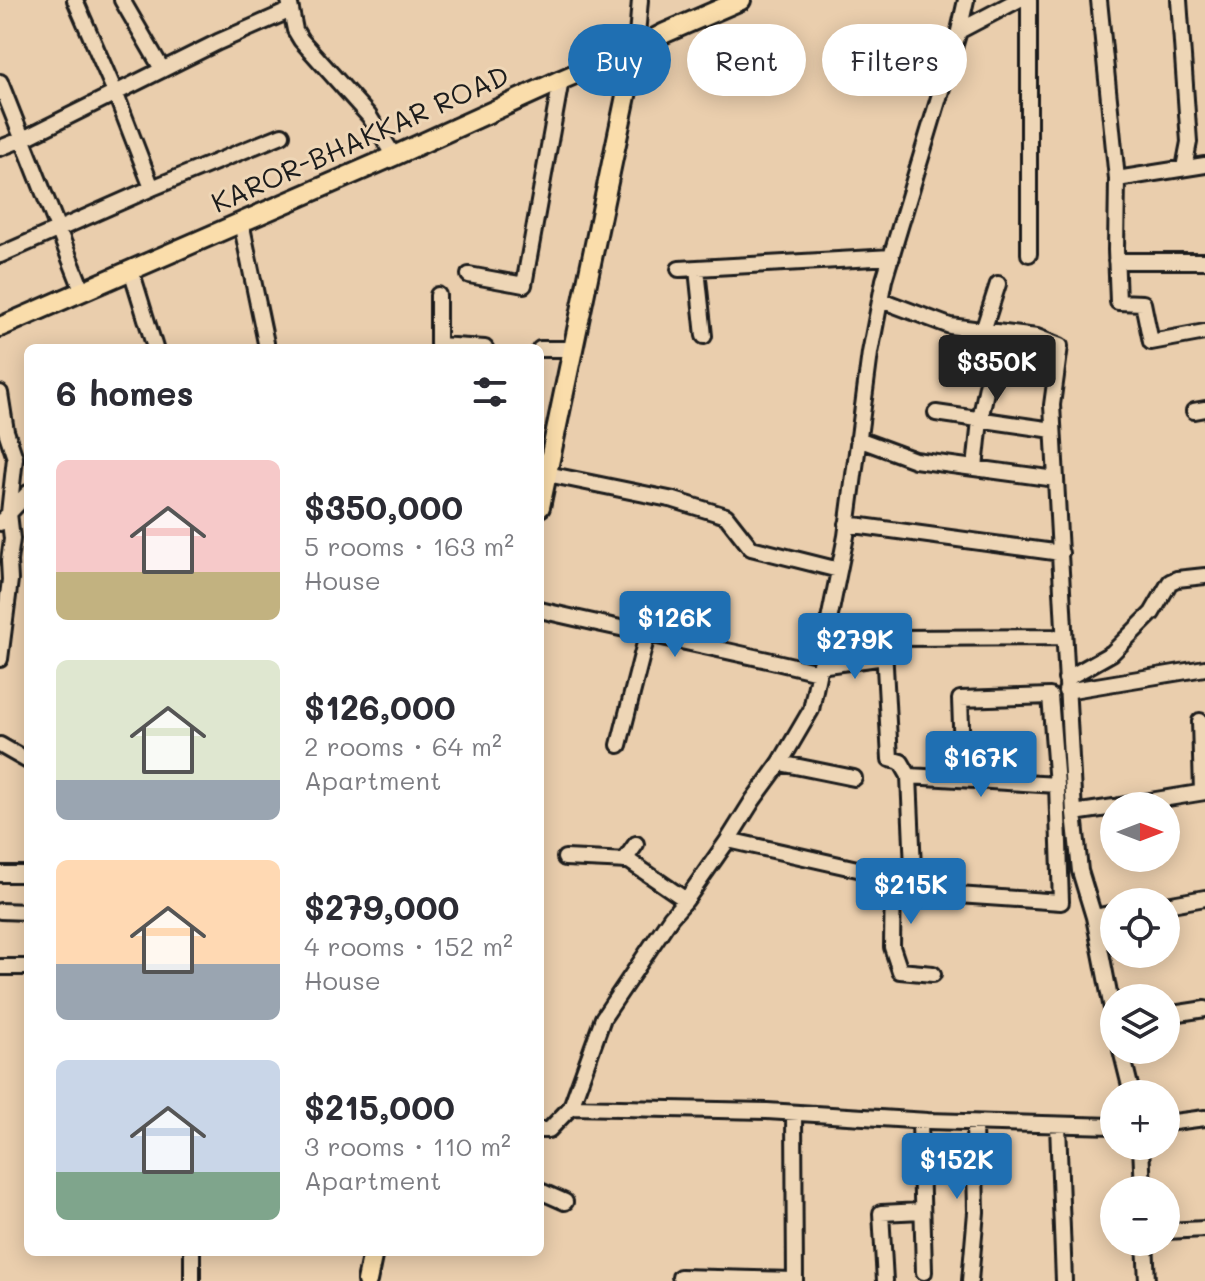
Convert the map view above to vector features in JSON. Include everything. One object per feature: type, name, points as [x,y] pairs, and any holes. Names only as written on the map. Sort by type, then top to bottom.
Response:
[{"type":"main road","name":"KAROR-BHAKKAR ROAD","points":[[671,30],[741,0]]},
{"type":"main road","name":"KAROR-BHAKKAR ROAD","points":[[0,327],[568,77]]},
{"type":"main road","points":[[545,467],[626,96]]},
{"type":"main road","points":[[367,1281],[372,1256]]},
{"type":"street","points":[[75,0],[152,188]]},
{"type":"street","points":[[122,0],[162,69]]},
{"type":"street","points":[[638,24],[640,0]]},
{"type":"street","points":[[961,24],[966,0]]},
{"type":"street","points":[[967,27],[1018,0]]},
{"type":"street","points":[[1029,0],[1029,254]]},
{"type":"street","points":[[1099,0],[1117,179],[1118,302],[1143,303],[1151,342],[1205,332]]},
{"type":"street","points":[[1179,0],[1189,142],[1184,168]]},
{"type":"street","points":[[0,148],[290,5],[295,30],[301,40],[369,116],[394,156]]},
{"type":"street","points":[[469,275],[524,285],[561,80]]},
{"type":"street","points":[[0,82],[83,292]]},
{"type":"street","points":[[544,1131],[549,1130],[571,1107],[603,1018],[780,763],[811,710],[847,524],[870,353],[884,280],[940,96]]},
{"type":"street","points":[[0,255],[282,135]]},
{"type":"street","points":[[1117,179],[1205,165]]},
{"type":"street","points":[[241,222],[266,343]]},
{"type":"street","points":[[679,269],[892,257]]},
{"type":"street","points":[[1116,261],[1205,261]]},
{"type":"street","points":[[697,269],[704,336]]},
{"type":"street","points":[[131,270],[154,344]]},
{"type":"street","points":[[975,468],[998,284]]},
{"type":"street","points":[[438,295],[438,344]]},
{"type":"street","points":[[881,300],[950,326],[1037,337],[1060,346],[1052,405],[1074,813],[1080,871],[1094,917],[1107,984]]},
{"type":"street","points":[[544,349],[573,349]]},
{"type":"street","points":[[0,393],[6,431],[15,458],[5,518],[12,539],[0,659]]},
{"type":"street","points":[[936,413],[1053,430]]},
{"type":"street","points":[[858,439],[915,460],[1056,479]]},
{"type":"street","points":[[545,467],[726,516],[751,548],[839,570]]},
{"type":"street","points":[[5,518],[24,497]]},
{"type":"street","points":[[847,524],[1061,553]]},
{"type":"street","points":[[1066,685],[1112,653],[1152,613],[1170,582],[1205,576]]},
{"type":"street","points":[[544,611],[819,669],[885,657]]},
{"type":"street","points":[[619,745],[647,635]]},
{"type":"street","points":[[963,779],[960,699],[1050,696],[1061,902],[914,892],[909,776],[901,762],[890,759],[884,648],[894,638],[1063,637]]},
{"type":"street","points":[[1066,685],[1205,668]]},
{"type":"street","points":[[1180,796],[1203,792],[1200,721]]},
{"type":"street","points":[[0,745],[24,759]]},
{"type":"street","points":[[780,763],[854,778]]},
{"type":"street","points":[[909,776],[1057,785]]},
{"type":"street","points":[[1074,813],[1100,809]]},
{"type":"street","points":[[728,840],[893,877],[892,947],[900,971],[933,974]]},
{"type":"street","points":[[624,861],[636,844]]},
{"type":"street","points":[[565,858],[629,861],[686,900]]},
{"type":"street","points":[[0,874],[24,874]]},
{"type":"street","points":[[1180,902],[1205,898]]},
{"type":"street","points":[[0,911],[24,912]]},
{"type":"street","points":[[1094,917],[1100,916]]},
{"type":"street","points":[[0,967],[24,967]]},
{"type":"street","points":[[1180,1013],[1205,1009]]},
{"type":"street","points":[[571,1107],[1100,1126]]},
{"type":"street","points":[[680,1277],[795,1281],[794,1113]]},
{"type":"street","points":[[1180,1121],[1205,1118]]},
{"type":"street","points":[[920,1121],[924,1272]]},
{"type":"street","points":[[970,1281],[976,1212],[974,1123]]},
{"type":"street","points":[[1058,1125],[1064,1281]]},
{"type":"street","points":[[544,1193],[565,1202]]},
{"type":"street","points":[[885,1281],[881,1213],[922,1211]]},
{"type":"street","points":[[1180,1230],[1205,1229]]},
{"type":"street","points":[[192,1256],[192,1281]]},
{"type":"street","points":[[1146,1256],[1147,1281]]}]
